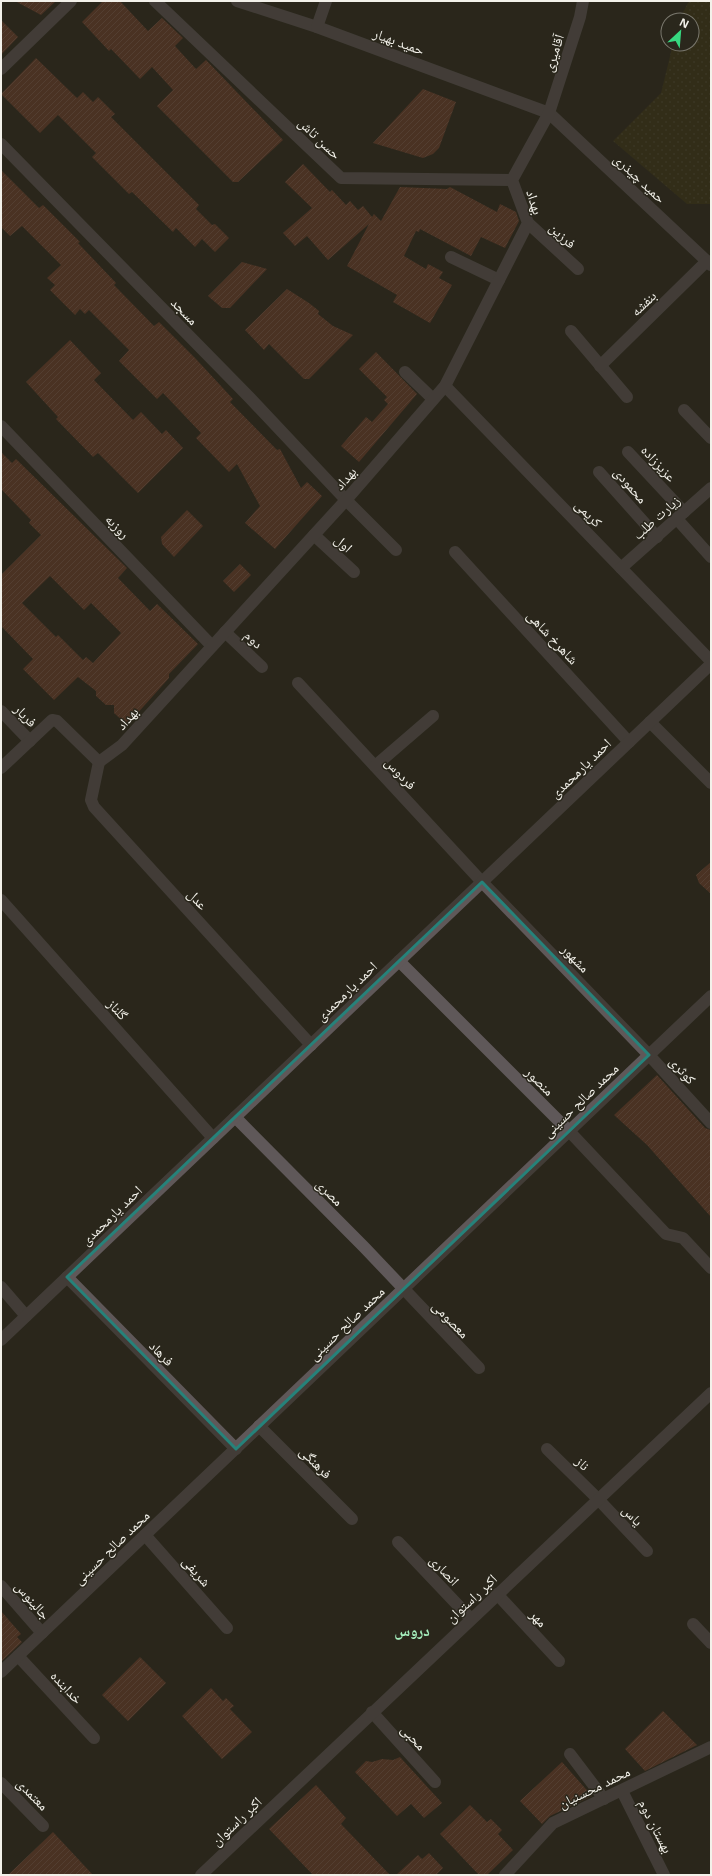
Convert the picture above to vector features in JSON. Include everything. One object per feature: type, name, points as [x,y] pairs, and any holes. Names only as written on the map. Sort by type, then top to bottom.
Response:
[{"type":"street","points":[[1,69],[71,1]]},
{"type":"street","name":"حسن تاش","points":[[155,1],[341,178],[512,180]]},
{"type":"street","name":"حمید بهیار","points":[[237,1],[317,27],[549,113]]},
{"type":"street","points":[[317,27],[326,1]]},
{"type":"street","name":"آقامیری","points":[[549,113],[580,17],[583,1]]},
{"type":"street","name":"بهداد","points":[[99,762],[122,745],[346,500],[445,386],[528,223],[512,180],[549,113]]},
{"type":"street","name":"حمید چیذری","points":[[549,113],[709,263]]},
{"type":"street","name":"مسجد","points":[[1,144],[245,392],[346,500],[396,550]]},
{"type":"street","name":"فرزین","points":[[528,223],[578,269]]},
{"type":"street","points":[[451,256],[499,280]]},
{"type":"street","name":"بنفشه","points":[[600,366],[709,263]]},
{"type":"street","points":[[570,331],[627,397]]},
{"type":"street","points":[[405,372],[433,400]]},
{"type":"street","name":"کریمی","points":[[445,386],[711,661]]},
{"type":"street","points":[[684,410],[711,438]]},
{"type":"street","name":"روزبه","points":[[1,426],[212,646]]},
{"type":"street","name":"عزیززاده","points":[[628,452],[680,515],[711,557]]},
{"type":"street","name":"محمودی","points":[[600,472],[656,537]]},
{"type":"street","name":"زیارت طلب","points":[[621,568],[711,488]]},
{"type":"street","name":"اول","points":[[314,535],[354,572]]},
{"type":"street","name":"شاهرخ شاهی","points":[[455,552],[629,742]]},
{"type":"street","name":"دوم","points":[[225,632],[262,667]]},
{"type":"street","name":"احمد یارمحمدی","points":[[1,1340],[711,664]]},
{"type":"street","name":"فردوس","points":[[298,683],[482,882]]},
{"type":"street","name":"فریار","points":[[1,711],[30,741]]},
{"type":"street","points":[[375,766],[433,716]]},
{"type":"street","points":[[1,768],[52,720],[57,721],[99,762]]},
{"type":"street","points":[[650,722],[711,783]]},
{"type":"street","name":"عدل","points":[[99,762],[91,800],[94,807],[311,1045]]},
{"type":"street","name":"مشهور","points":[[482,882],[649,1055]]},
{"type":"street","name":"گلناز","points":[[1,900],[213,1138]]},
{"type":"street","name":"منصور","points":[[399,961],[569,1132],[666,1234],[683,1238],[711,1268]]},
{"type":"street","name":"محمد صالح حسینی","points":[[1,1672],[711,996]]},
{"type":"street","name":"کوثری","points":[[649,1055],[711,1123]]},
{"type":"street","name":"مصری","points":[[235,1117],[364,1247],[403,1290]]},
{"type":"street","name":"فرهاد","points":[[67,1277],[236,1449]]},
{"type":"street","points":[[1,1287],[26,1316]]},
{"type":"street","name":"معصومی","points":[[403,1290],[479,1368]]},
{"type":"street","name":"اکبر راستوان","points":[[201,1875],[496,1594],[711,1393]]},
{"type":"street","name":"فرهنگی","points":[[259,1426],[352,1519]]},
{"type":"street","name":"ناز","points":[[547,1449],[598,1499]]},
{"type":"street","name":"یاس","points":[[598,1499],[647,1551]]},
{"type":"street","name":"شریفی","points":[[145,1535],[227,1628]]},
{"type":"street","name":"انصاری","points":[[398,1542],[471,1618]]},
{"type":"street","name":"جالینوس","points":[[1,1586],[42,1633]]},
{"type":"street","name":"مهر","points":[[496,1594],[559,1661]]},
{"type":"street","points":[[693,1624],[711,1643]]},
{"type":"street","name":"خدابنده","points":[[18,1656],[94,1738]]},
{"type":"street","name":"محبی","points":[[372,1712],[435,1782]]},
{"type":"street","name":"محمد محسنیان","points":[[505,1875],[553,1823],[711,1747]]},
{"type":"street","points":[[570,1754],[604,1799]]},
{"type":"street","name":"معتمدی","points":[[1,1783],[43,1826]]},
{"type":"street","name":"بهستان دوم","points":[[622,1791],[664,1875]]},
{"type":"highlighted area","points":[[482,882],[649,1055],[236,1449],[67,1277]]},
{"type":"shaded area","points":[[689,1],[711,1],[711,204],[687,204],[613,141],[661,93],[671,52],[700,52],[700,12],[683,12]]},
{"type":"building","points":[[15,1],[56,1],[41,15]]},
{"type":"building","points":[[103,1],[120,1],[148,31],[162,18],[183,38],[175,46],[196,69],[206,60],[283,140],[238,182],[233,182],[157,106],[173,90],[152,67],[140,79],[111,49],[109,51],[82,22]]},
{"type":"building","points":[[1,20],[18,37],[1,55]]},
{"type":"building","points":[[36,58],[77,98],[83,92],[93,102],[98,97],[115,114],[111,117],[199,205],[196,209],[212,225],[215,224],[229,238],[215,252],[202,239],[195,247],[176,228],[173,232],[132,192],[129,194],[92,157],[96,153],[58,115],[40,133],[1,94]]},
{"type":"building","points":[[423,89],[456,102],[439,148],[433,154],[423,158],[373,143]]},
{"type":"building","points":[[303,164],[330,192],[332,190],[346,205],[350,201],[358,210],[363,206],[372,217],[374,214],[381,221],[400,187],[447,189],[450,187],[497,212],[500,204],[516,212],[519,221],[505,248],[481,237],[471,256],[420,229],[419,232],[416,231],[404,256],[426,269],[428,264],[443,272],[439,278],[452,285],[430,323],[393,302],[397,295],[347,266],[369,224],[328,260],[307,236],[295,246],[283,233],[312,208],[285,182]]},
{"type":"building","points":[[1,170],[39,208],[43,205],[80,242],[78,243],[116,283],[114,285],[154,326],[159,322],[196,359],[233,399],[230,402],[277,450],[280,449],[301,488],[307,482],[322,496],[275,549],[245,523],[260,506],[237,464],[229,472],[196,438],[201,433],[163,393],[157,399],[119,361],[129,350],[89,310],[85,314],[80,309],[75,315],[50,290],[55,285],[47,278],[61,265],[22,226],[10,236],[1,227]]},
{"type":"building","points":[[242,262],[267,269],[230,308],[222,308],[208,296]]},
{"type":"building","points":[[287,289],[319,311],[318,314],[333,326],[353,335],[309,379],[304,379],[269,344],[264,350],[245,330]]},
{"type":"building","points":[[70,340],[101,373],[94,380],[133,420],[141,412],[162,434],[166,430],[183,448],[138,493],[98,453],[93,457],[56,419],[58,417],[26,382]]},
{"type":"building","points":[[376,352],[417,394],[359,462],[341,446],[366,417],[372,422],[388,404],[384,400],[387,397],[359,369]]},
{"type":"building","points":[[1,452],[12,463],[16,459],[127,568],[118,578],[150,611],[157,604],[198,644],[169,674],[169,678],[127,725],[114,713],[114,705],[106,705],[96,696],[96,691],[78,677],[54,700],[23,669],[33,659],[1,626],[1,575],[41,535],[29,523],[31,520],[1,489]],"holes":[[[50,576],[84,610],[91,603],[121,633],[93,663],[86,657],[83,660],[58,635],[56,637],[22,603]]]},
{"type":"building","points":[[187,510],[203,526],[174,557],[162,544],[161,537]]},
{"type":"building","points":[[240,564],[251,575],[234,592],[223,581]]},
{"type":"building","points":[[711,862],[711,894],[699,883],[696,875]]},
{"type":"building","points":[[657,1075],[705,1128],[711,1130],[711,1217],[647,1145],[614,1115]]},
{"type":"building","points":[[1,1611],[21,1634],[17,1637],[22,1642],[1,1662]]},
{"type":"building","points":[[140,1657],[166,1683],[128,1721],[102,1695]]},
{"type":"building","points":[[211,1688],[223,1701],[226,1698],[234,1706],[230,1709],[252,1732],[222,1759],[182,1716]]},
{"type":"building","points":[[663,1711],[697,1745],[645,1771],[625,1749]]},
{"type":"building","points":[[400,1757],[442,1803],[424,1818],[411,1804],[397,1816],[355,1772],[366,1761],[372,1762],[382,1759],[393,1760]]},
{"type":"building","points":[[562,1762],[592,1796],[550,1816],[542,1824],[520,1801]]},
{"type":"building","points":[[316,1785],[346,1818],[341,1824],[390,1875],[313,1875],[269,1829]]},
{"type":"building","points":[[470,1805],[487,1822],[491,1819],[502,1830],[498,1834],[513,1850],[487,1875],[479,1875],[440,1834]]},
{"type":"building","points":[[53,1832],[93,1875],[8,1875]]},
{"type":"building","points":[[429,1853],[443,1868],[436,1875],[396,1875],[418,1855],[422,1859]]},
{"type":"district","name":"دروس","points":[[412,1630]]}]
